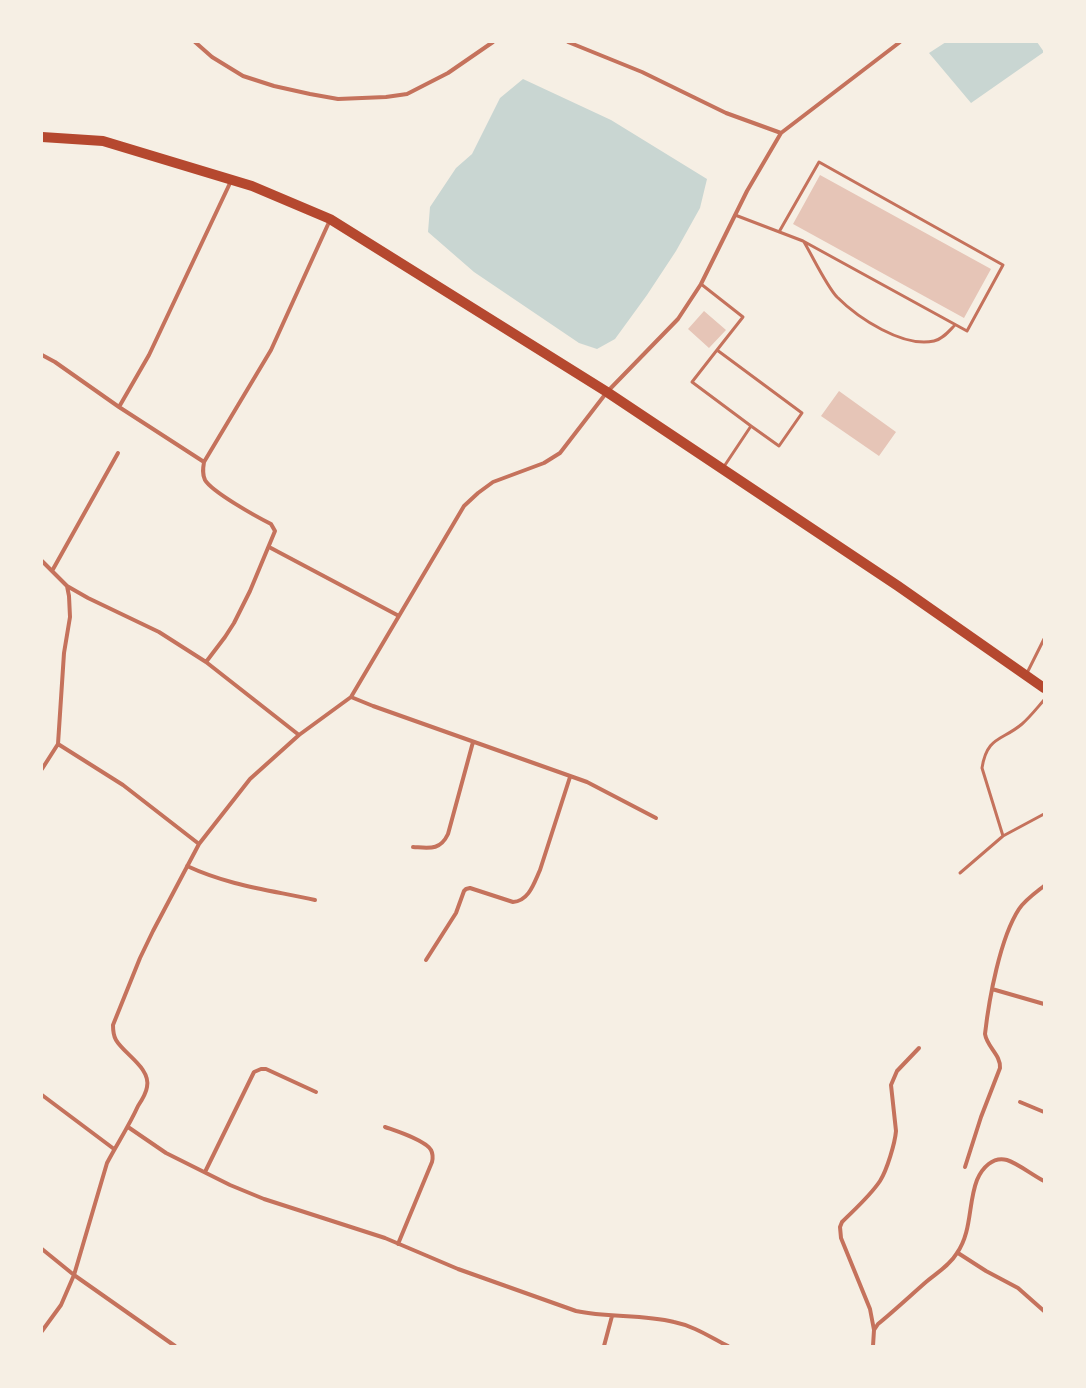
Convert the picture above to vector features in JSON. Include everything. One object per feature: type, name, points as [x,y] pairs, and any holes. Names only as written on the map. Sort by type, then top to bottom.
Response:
[{"type":"main road","points":[[42,137],[104,141],[231,181],[252,186],[330,219],[607,392],[898,586],[1044,688]]},
{"type":"street","points":[[195,42],[212,57],[243,76],[274,86],[338,99],[386,97],[407,94],[448,73],[493,42]]},
{"type":"street","points":[[568,42],[642,72],[726,113],[781,132]]},
{"type":"street","points":[[42,1331],[61,1305],[74,1275],[103,1176],[114,1149],[128,1127],[144,1095],[148,1081],[143,1070],[115,1039],[113,1025],[140,958],[199,844],[250,780],[299,735],[351,697],[464,506],[493,482],[544,463],[560,452],[607,392],[678,319],[700,284],[735,215],[781,132],[900,42]]},
{"type":"street","points":[[119,407],[149,355],[231,181]]},
{"type":"street","points":[[206,662],[234,623],[275,531],[273,526],[224,496],[206,482],[203,475],[204,462],[271,350],[330,219]]},
{"type":"street","points":[[42,355],[55,362],[119,407],[204,462]]},
{"type":"street","points":[[52,571],[118,453]]},
{"type":"street","points":[[269,547],[400,616]]},
{"type":"street","points":[[42,561],[67,586],[88,598],[159,632],[206,662],[299,735]]},
{"type":"street","points":[[42,769],[50,759],[58,744],[64,653],[70,616],[67,586]]},
{"type":"street","points":[[351,697],[472,742],[587,782],[656,818]]},
{"type":"street","points":[[413,847],[432,848],[439,846],[444,842],[448,834],[472,742]]},
{"type":"street","points":[[58,744],[123,785],[199,844]]},
{"type":"street","points":[[426,960],[456,913],[466,889],[470,888],[513,902],[519,902],[524,899],[540,870],[570,777]]},
{"type":"street","points":[[187,866],[208,876],[239,885],[315,900]]},
{"type":"street","points":[[965,1167],[981,1117],[1000,1068],[998,1058],[991,1049],[985,1034],[992,989],[1005,938],[1020,908],[1044,886]]},
{"type":"street","points":[[992,989],[1044,1004]]},
{"type":"street","points":[[873,1346],[874,1330],[870,1309],[841,1238],[840,1227],[842,1222],[877,1185],[884,1173],[896,1131],[891,1085],[897,1071],[919,1048]]},
{"type":"street","points":[[205,1172],[254,1072],[257,1070],[266,1069],[316,1092]]},
{"type":"street","points":[[42,1095],[114,1149]]},
{"type":"street","points":[[1020,1102],[1044,1112]]},
{"type":"street","points":[[128,1127],[166,1153],[230,1185],[264,1199],[363,1231],[458,1269],[515,1288],[564,1307],[592,1314],[649,1318],[674,1322],[699,1330],[728,1346]]},
{"type":"street","points":[[385,1127],[423,1143],[432,1151],[433,1156],[432,1162],[398,1244]]},
{"type":"street","points":[[874,1330],[878,1324],[946,1266],[958,1253],[965,1236],[977,1181],[983,1169],[993,1161],[1001,1159],[1009,1160],[1044,1181]]},
{"type":"street","points":[[42,1249],[74,1275],[175,1346]]},
{"type":"street","points":[[958,1253],[986,1271],[1018,1288],[1044,1311]]},
{"type":"street","points":[[604,1346],[612,1316]]},
{"type":"lane","points":[[735,215],[779,232],[803,240],[967,331],[1003,265],[819,162],[779,232]]},
{"type":"lane","points":[[803,240],[836,296],[863,318],[891,334],[915,341],[934,341],[942,338],[955,325]]},
{"type":"lane","points":[[700,284],[743,317],[717,350],[692,382],[779,446],[802,413],[717,350]]},
{"type":"lane","points":[[722,469],[751,426]]},
{"type":"lane","points":[[1026,675],[1044,639]]},
{"type":"lane","points":[[1003,836],[982,768],[983,758],[989,745],[1022,724],[1044,700]]},
{"type":"lane","points":[[960,873],[1003,836],[1044,814]]},
{"type":"shaded area","points":[[946,42],[1037,42],[1044,52],[971,103],[929,53]]},
{"type":"shaded area","points":[[523,79],[611,120],[707,179],[700,208],[676,251],[647,295],[615,339],[597,349],[579,343],[474,272],[428,232],[430,207],[456,168],[472,154],[500,98]]},
{"type":"building","points":[[820,175],[991,269],[964,318],[793,224]]},
{"type":"building","points":[[704,311],[726,330],[709,348],[688,329]]},
{"type":"building","points":[[839,391],[896,432],[879,456],[821,416]]}]
